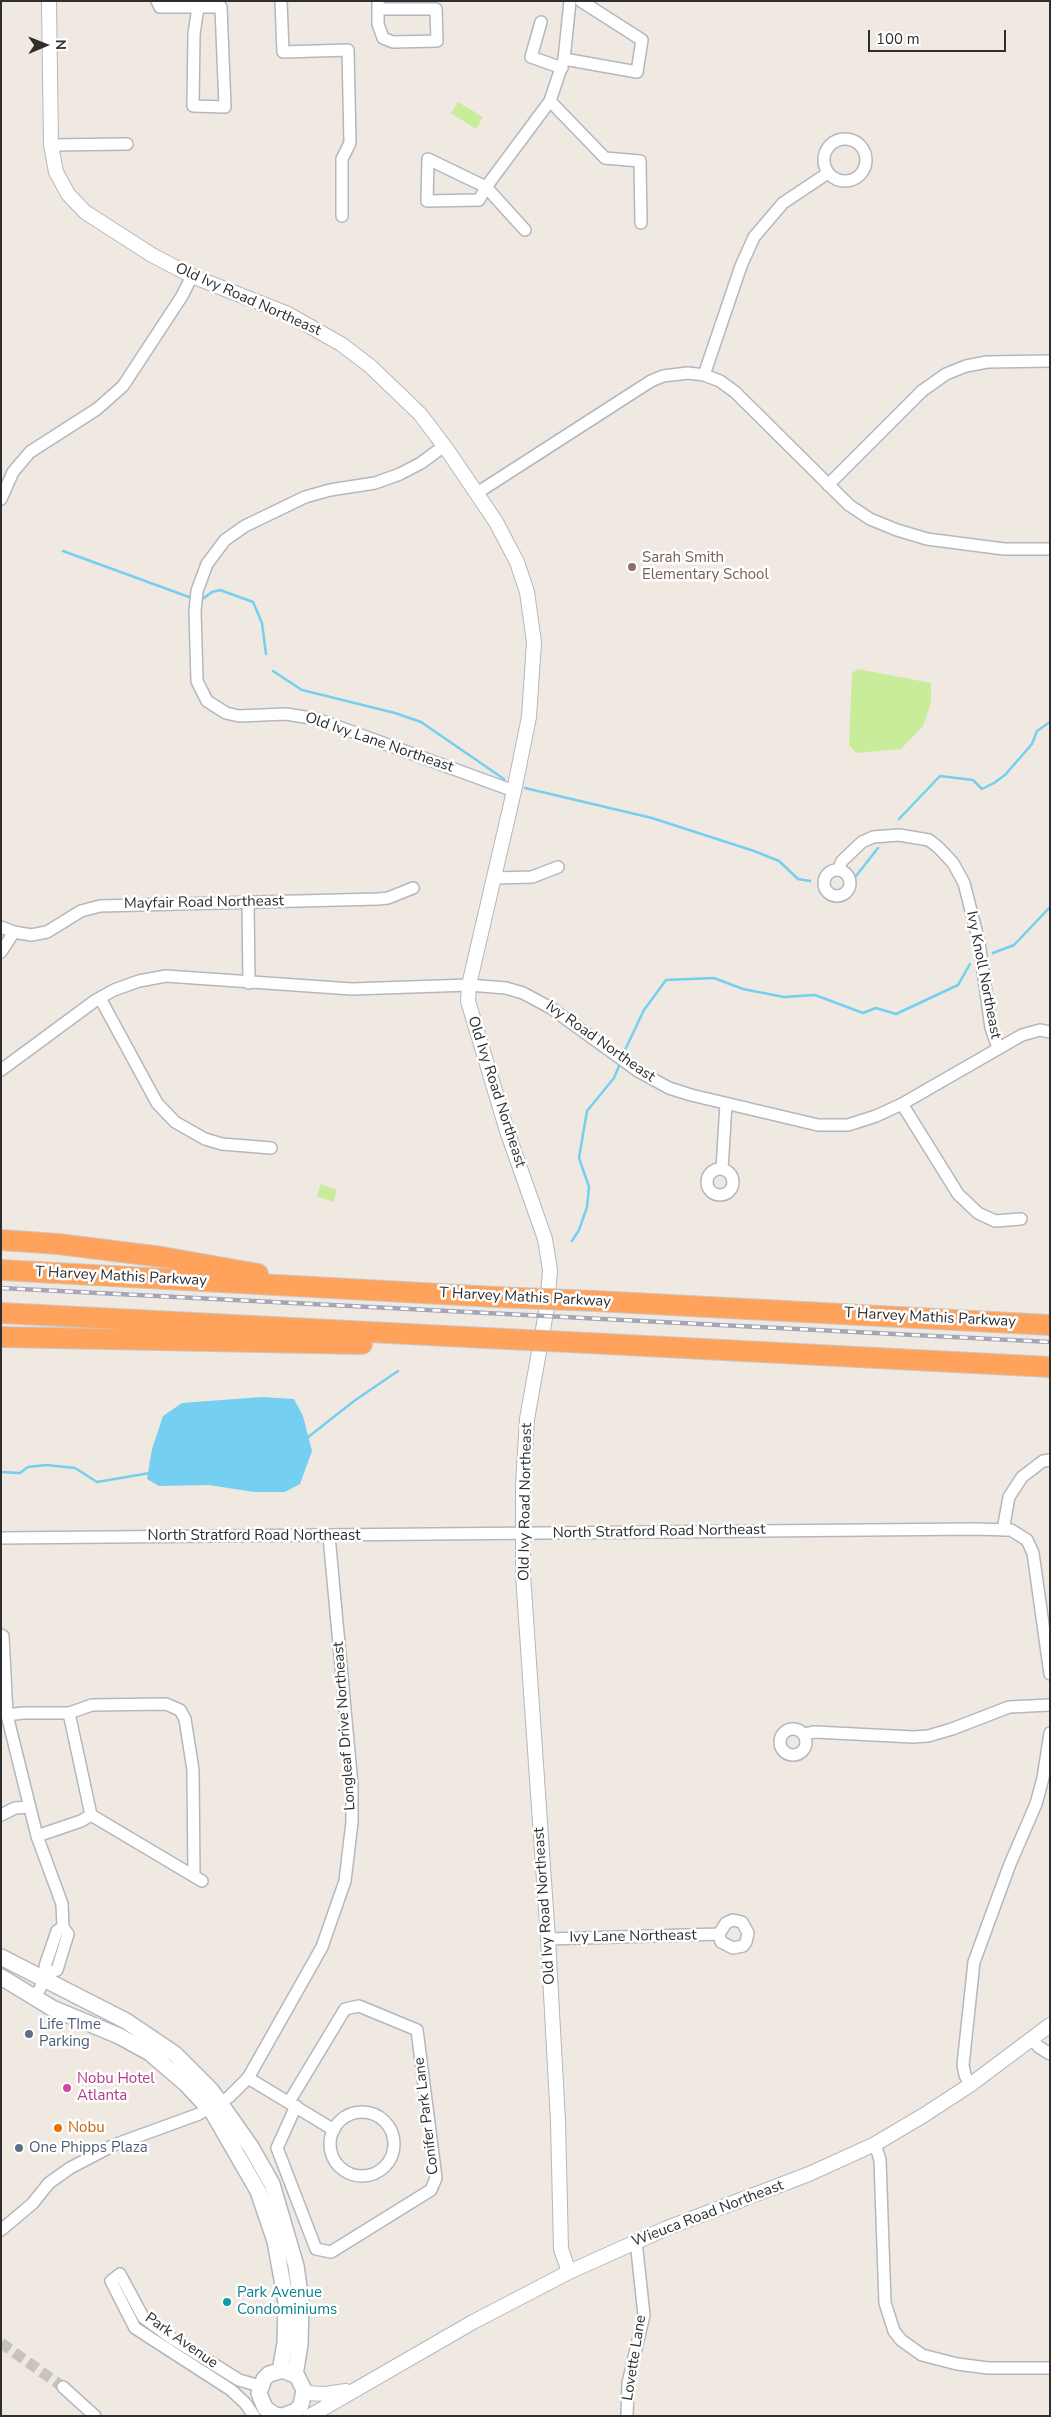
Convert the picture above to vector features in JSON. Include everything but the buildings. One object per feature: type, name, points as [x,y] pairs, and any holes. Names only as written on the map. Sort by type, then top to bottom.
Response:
[{"type":"highway","points":[[1,1240],[58,1244],[162,1257],[249,1272],[309,1287]]},
{"type":"highway","name":"T Harvey Mathis Parkway","points":[[1,1270],[1050,1325]]},
{"type":"highway","points":[[1,1313],[1050,1367]]},
{"type":"highway","points":[[1,1337],[322,1344],[486,1338]]},
{"type":"main road","points":[[1,1957],[46,1976],[126,2021],[163,2045],[196,2073],[258,2191],[275,2241],[286,2302],[285,2343],[280,2371]]},
{"type":"main road","points":[[1,1977],[52,2008],[119,2036],[150,2053],[214,2106],[251,2147],[272,2184],[289,2237],[301,2302],[300,2344],[295,2375]]},
{"type":"main road","points":[[280,2371],[295,2375],[302,2382],[305,2404],[296,2411],[269,2410],[269,2374],[280,2371]]},
{"type":"street","name":"Old Ivy Road Northeast","points":[[49,1],[51,146],[56,172],[61,184],[76,204],[152,255],[192,276],[288,314],[341,344],[396,389],[444,446],[496,522],[517,562],[527,592],[533,623],[534,662],[528,717],[514,791],[469,985],[468,1001],[470,1015],[507,1131],[540,1224],[550,1270],[547,1307],[527,1419],[523,1534],[527,1644],[548,1939],[558,2121],[561,2249],[569,2272]]},
{"type":"street","points":[[157,1],[160,7],[198,7],[221,7],[226,107],[193,106],[194,34],[198,7]]},
{"type":"street","points":[[281,1],[282,52],[348,50],[350,143],[342,159],[342,216]]},
{"type":"street","points":[[525,230],[486,187],[428,159],[427,200],[479,200],[486,187],[550,101],[563,64],[570,1]]},
{"type":"street","points":[[541,22],[531,57],[563,64],[637,72],[642,40],[581,1]]},
{"type":"street","points":[[378,5],[436,9],[437,40],[393,42],[383,38],[378,24],[378,5]]},
{"type":"street","points":[[550,101],[605,158],[640,161],[641,223]]},
{"type":"street","points":[[51,146],[126,144]]},
{"type":"street","points":[[704,375],[741,266],[754,237],[783,203],[828,173]]},
{"type":"street","points":[[1,499],[13,472],[30,452],[97,409],[123,386],[182,296],[192,276]]},
{"type":"street","points":[[828,485],[922,391],[946,374],[966,366],[987,362],[1050,361]]},
{"type":"street","points":[[477,493],[650,381],[675,373],[704,375],[720,381],[735,392],[828,485],[849,504],[870,519],[912,535],[967,546],[1004,549],[1050,549]]},
{"type":"street","name":"Old Ivy Lane Northeast","points":[[444,446],[421,463],[400,474],[375,483],[330,490],[305,497],[245,526],[225,540],[207,564],[197,591],[195,611],[197,681],[207,701],[226,713],[239,716],[286,714],[317,719],[514,791]]},
{"type":"street","name":"Ivy Knoll Northeast","points":[[838,870],[842,861],[862,842],[873,837],[899,835],[929,840],[953,863],[964,883],[979,942],[991,1028],[998,1048]]},
{"type":"street","points":[[494,878],[532,877],[558,867]]},
{"type":"street","name":"Mayfair Road Northeast","points":[[1,926],[14,932],[31,935],[47,932],[81,911],[100,906],[378,900],[413,888]]},
{"type":"street","points":[[248,902],[249,983]]},
{"type":"street","points":[[1,952],[14,932]]},
{"type":"street","name":"Ivy Road Northeast","points":[[1,1070],[100,998],[138,981],[166,976],[352,989],[469,985],[506,988],[538,1000],[652,1080],[691,1095],[726,1104],[803,1123],[832,1126],[861,1122],[902,1104],[1029,1032],[1050,1032]]},
{"type":"street","points":[[100,998],[157,1103],[175,1122],[189,1132],[213,1141],[240,1147],[271,1148]]},
{"type":"street","points":[[722,1169],[726,1104]]},
{"type":"street","points":[[902,1104],[958,1194],[978,1213],[996,1221],[1021,1219]]},
{"type":"street","points":[[1003,1530],[1009,1497],[1022,1477],[1043,1462],[1050,1460]]},
{"type":"street","name":"North Stratford Road Northeast","points":[[1,1538],[1003,1530],[1020,1534],[1031,1546],[1050,1674]]},
{"type":"street","name":"Longleaf Drive Northeast","points":[[1,2230],[32,2204],[50,2183],[70,2168],[114,2145],[214,2106],[248,2078],[322,1946],[339,1903],[349,1858],[352,1822],[352,1785],[329,1536]]},
{"type":"street","points":[[1,1636],[3,1636],[7,1715],[37,1836],[62,1904],[63,1927],[68,1934],[57,1970],[46,1976],[35,1998]]},
{"type":"street","points":[[7,1715],[68,1713],[92,1705],[160,1703],[180,1710],[185,1719],[193,1770],[198,1878],[91,1815],[68,1713]]},
{"type":"street","points":[[804,1734],[815,1732],[913,1737],[928,1736],[1009,1707],[1050,1704]]},
{"type":"street","points":[[970,2084],[965,2075],[963,2065],[974,1962],[1010,1864],[1036,1804],[1043,1778],[1050,1733]]},
{"type":"street","points":[[2,1814],[15,1808],[30,1807]]},
{"type":"street","points":[[37,1836],[81,1821],[91,1815]]},
{"type":"street","name":"Ivy Lane Northeast","points":[[548,1939],[719,1934]]},
{"type":"street","name":"Conifer Park Lane","points":[[358,2006],[417,2030],[436,2178],[431,2190],[331,2252],[316,2249],[277,2148],[293,2104],[345,2009],[358,2006]]},
{"type":"street","name":"Wieuca Road Northeast","points":[[305,2404],[338,2399],[473,2322],[569,2272],[636,2241],[809,2174],[875,2144],[924,2115],[970,2084],[1050,2025]]},
{"type":"street","points":[[1031,2039],[1050,2054]]},
{"type":"street","points":[[248,2078],[334,2130]]},
{"type":"street","points":[[364,2112],[375,2115],[385,2121],[390,2129],[394,2147],[391,2158],[383,2169],[374,2174],[355,2175],[345,2171],[332,2155],[331,2144],[334,2130],[342,2120],[353,2114],[364,2112]]},
{"type":"street","points":[[875,2144],[880,2160],[885,2303],[894,2330],[901,2340],[922,2355],[957,2364],[988,2368],[1050,2368]]},
{"type":"street","name":"Lovette Lane","points":[[627,2416],[628,2384],[644,2315],[636,2241]]},
{"type":"street","name":"Park Avenue","points":[[120,2274],[142,2317],[170,2337],[239,2380],[269,2410],[231,2390],[134,2328],[111,2281],[120,2274]]},
{"type":"street","points":[[63,2387],[95,2416]]},
{"type":"street","name":"Wieuca Road Northeast","points":[[305,2404],[357,2388]]},
{"type":"street","name":"Park Avenue","points":[[231,2390],[245,2403],[269,2410]]},
{"type":"green space","points":[[458,102],[483,117],[476,129],[451,113]]},
{"type":"green space","points":[[858,669],[931,683],[931,703],[923,726],[901,749],[856,753],[849,745],[852,673]]},
{"type":"green space","points":[[321,1184],[337,1190],[333,1202],[317,1196]]},
{"type":"water","points":[[262,1397],[294,1399],[303,1416],[312,1451],[300,1484],[285,1492],[254,1492],[209,1485],[159,1486],[147,1479],[152,1449],[163,1416],[182,1403]]},
{"type":"waterway","points":[[63,551],[189,597]]},
{"type":"waterway","points":[[200,601],[212,592],[220,590],[253,602],[262,623],[266,654]]},
{"type":"waterway","points":[[273,671],[302,690],[395,713],[421,722],[504,779]]},
{"type":"waterway","points":[[899,819],[940,776],[973,780],[982,789],[994,783],[1005,775],[1032,744],[1037,731],[1050,722]]},
{"type":"waterway","points":[[525,788],[652,818],[754,851],[779,861],[798,879],[810,881]]},
{"type":"waterway","points":[[856,876],[878,848]]},
{"type":"waterway","points":[[993,953],[1014,945],[1050,907]]},
{"type":"waterway","points":[[624,1052],[644,1010],[666,980],[714,978],[743,989],[784,997],[815,995],[863,1013],[876,1008],[896,1014],[958,985],[970,964]]},
{"type":"waterway","points":[[572,1241],[579,1230],[587,1207],[589,1187],[579,1158],[587,1111],[614,1078],[619,1066]]},
{"type":"waterway","points":[[307,1438],[354,1401],[398,1371]]},
{"type":"waterway","points":[[1,1472],[20,1473],[28,1467],[46,1465],[75,1468],[97,1482],[150,1473]]},
{"type":"tunnel","points":[[1,2343],[63,2387]]},
{"type":"railway","points":[[1,1288],[1050,1342]]},
{"type":"place","name":"Sarah Smith Elementary School","points":[[632,567]]},
{"type":"place","name":"Life TIme Parking","points":[[29,2034]]},
{"type":"place","name":"Nobu Hotel Atlanta","points":[[67,2088]]},
{"type":"place","name":"Nobu","points":[[58,2128]]},
{"type":"place","name":"One Phipps Plaza","points":[[19,2148]]},
{"type":"place","name":"Park Avenue Condominiums","points":[[227,2302]]}]
